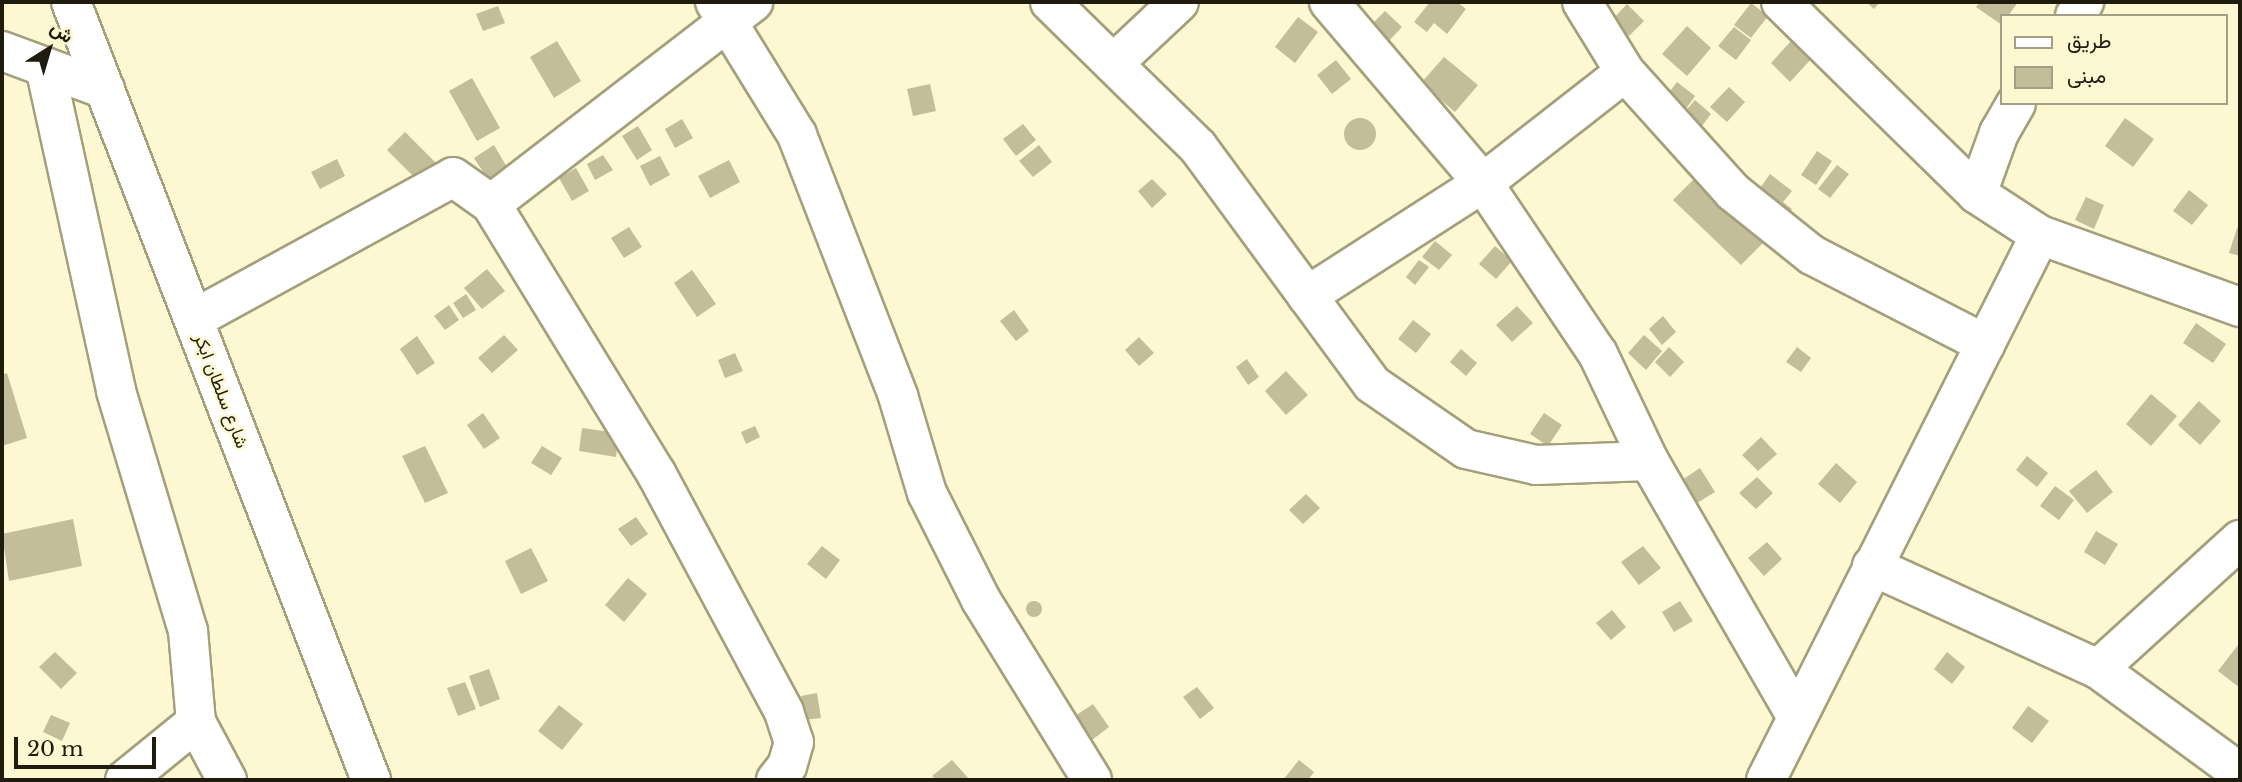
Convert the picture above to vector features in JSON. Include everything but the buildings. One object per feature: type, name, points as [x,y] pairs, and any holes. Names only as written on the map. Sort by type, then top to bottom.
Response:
[{"type":"main road","name":"شارع سلطان ابكر","points":[[71,2],[371,780]]},
{"type":"main road","points":[[1050,2],[1198,147],[1372,384],[1466,449],[1536,465],[1649,461]]},
{"type":"main road","points":[[1114,64],[1179,2]]},
{"type":"main road","points":[[1329,2],[1483,183],[1598,354],[1649,461],[1796,716]]},
{"type":"main road","points":[[1582,2],[1625,72],[1733,191],[1812,255],[1985,344]]},
{"type":"main road","points":[[1781,2],[1977,194],[2040,235],[2240,307]]},
{"type":"main road","points":[[491,204],[732,9],[797,135],[898,396],[927,493],[981,600],[1092,780]]},
{"type":"main road","points":[[2,51],[105,89]]},
{"type":"main road","points":[[45,67],[116,391],[188,631],[196,722],[227,780]]},
{"type":"main road","points":[[1307,296],[1483,183],[1625,72]]},
{"type":"main road","points":[[1977,194],[1999,133],[2015,105]]},
{"type":"main road","points":[[194,319],[453,177],[491,204],[656,473],[784,712],[794,742],[787,766],[776,780]]},
{"type":"main road","points":[[1766,780],[2040,235]]},
{"type":"main road","points":[[2098,669],[2237,547]]},
{"type":"main road","points":[[1872,566],[2098,669],[2236,775]]},
{"type":"main road","points":[[125,780],[196,722]]}]
